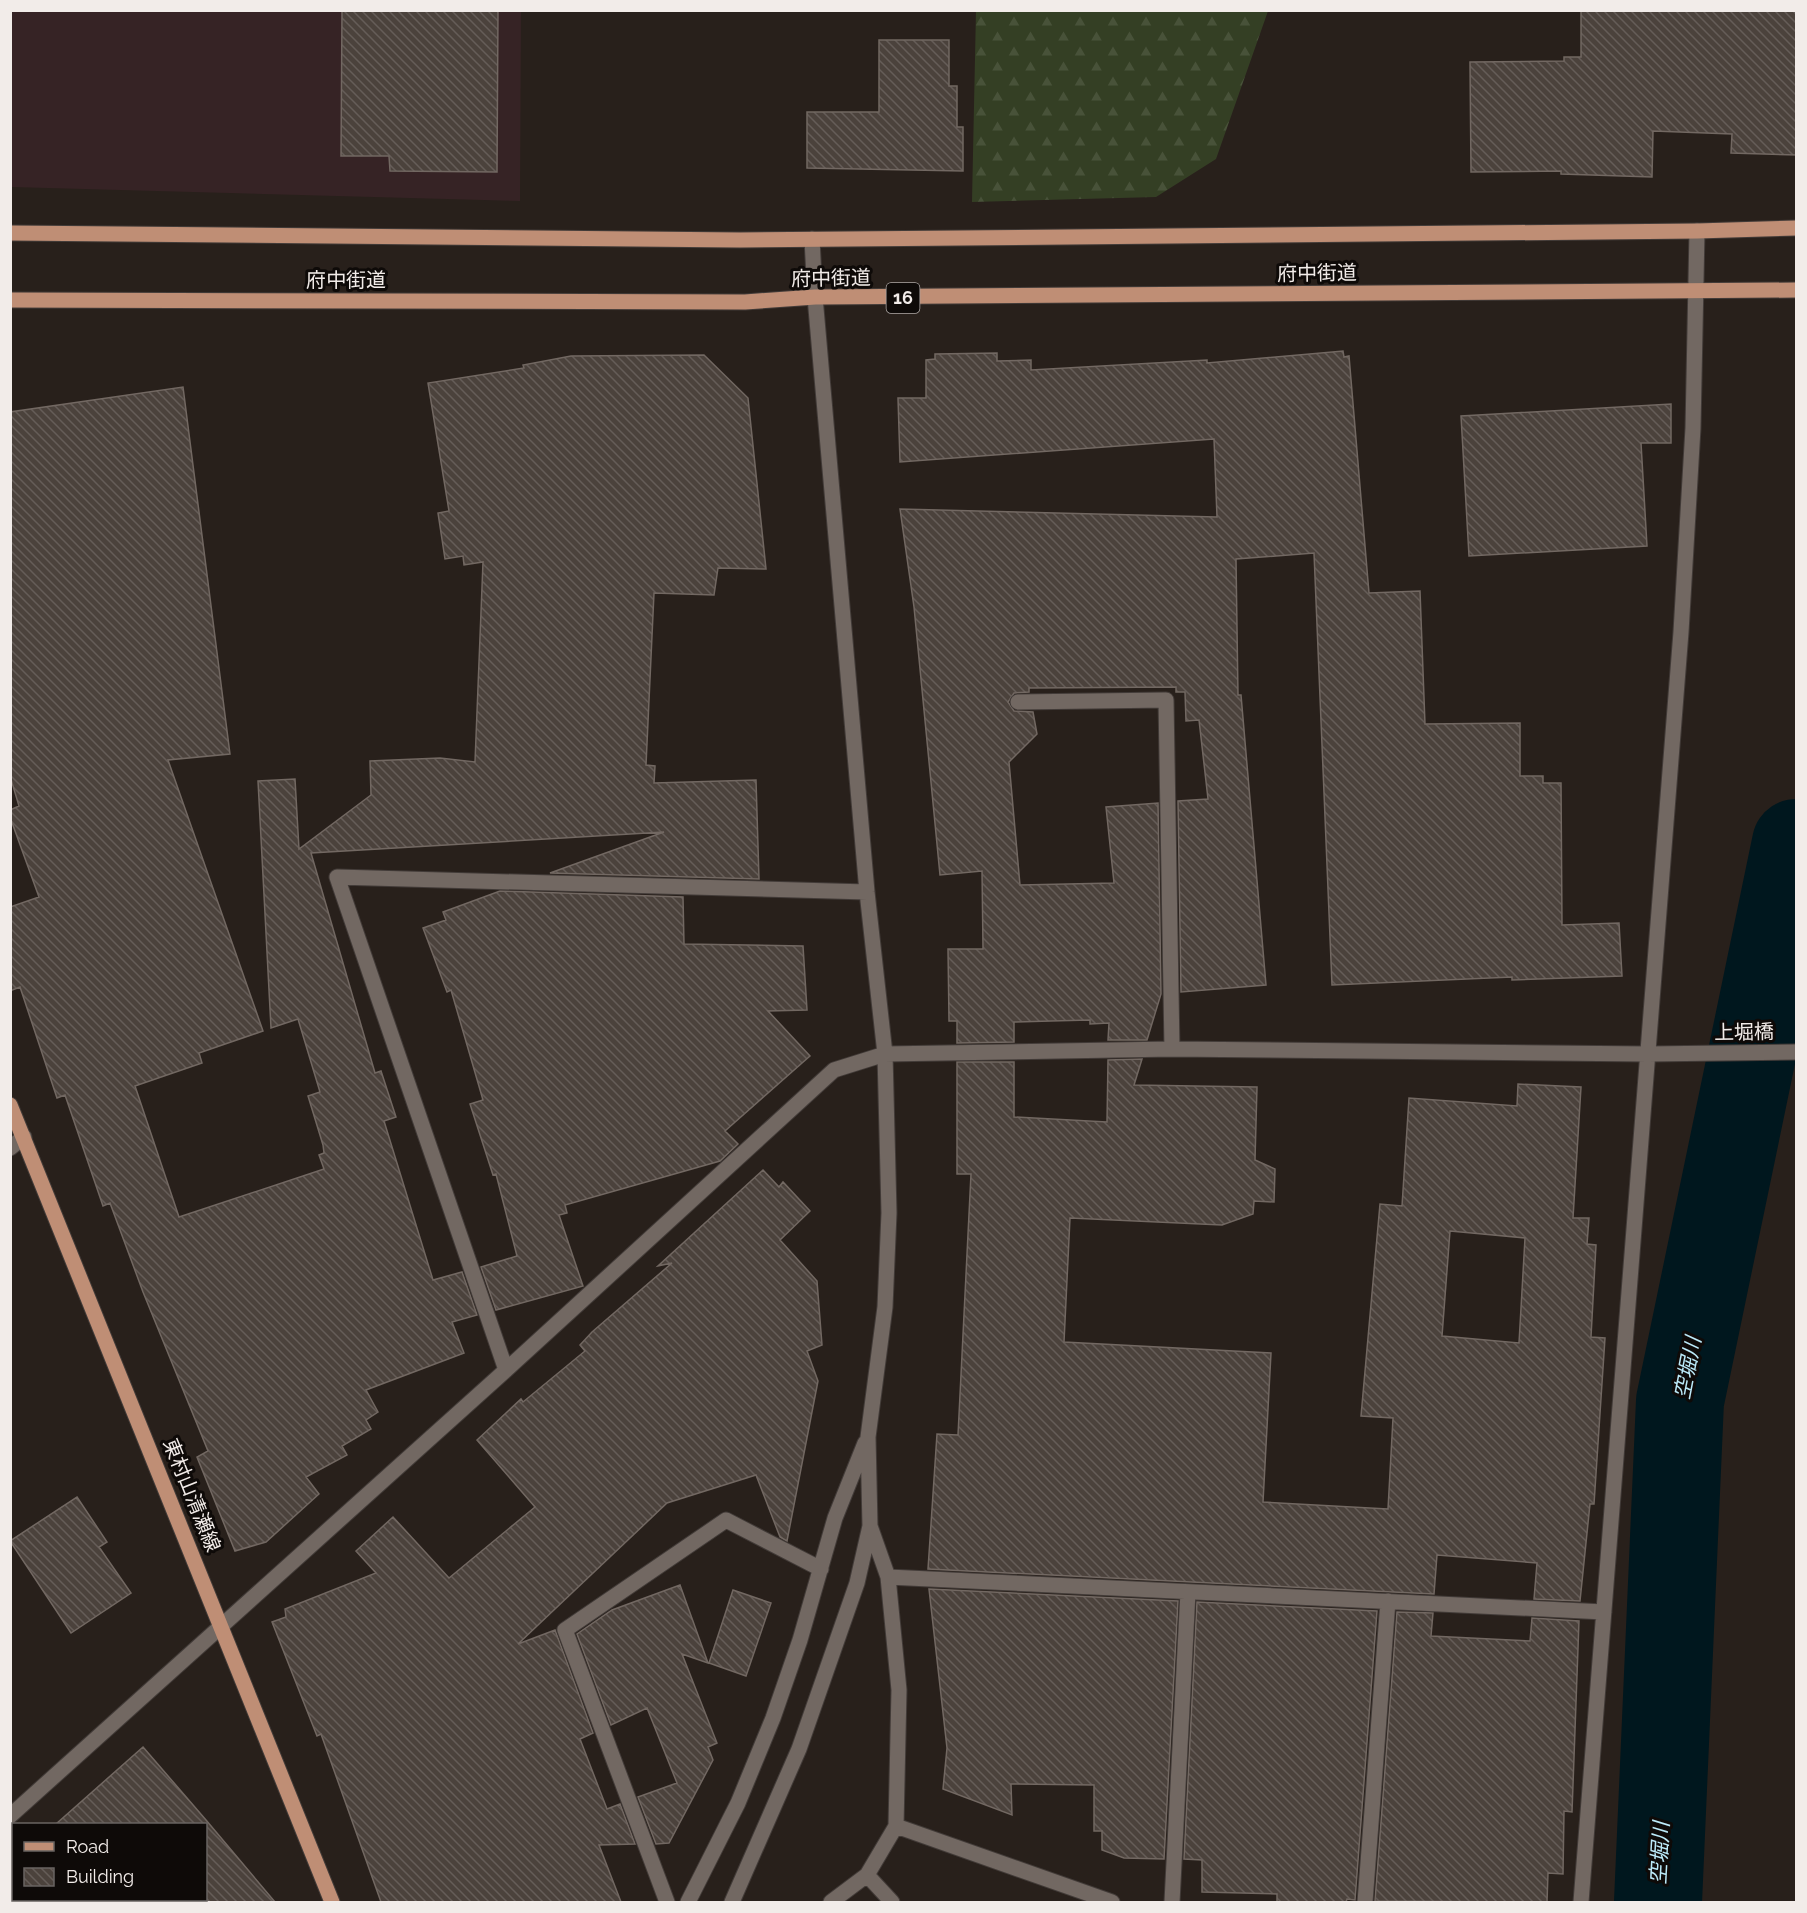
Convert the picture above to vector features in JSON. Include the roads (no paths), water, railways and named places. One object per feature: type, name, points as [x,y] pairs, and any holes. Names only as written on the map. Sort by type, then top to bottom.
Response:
[{"type":"main road","name":"府中街道","points":[[10,233],[812,239],[1697,231],[1797,228]]},
{"type":"main road","name":"府中街道","points":[[10,300],[745,302],[815,297],[1797,290]]},
{"type":"main road","name":"東村山清瀬線","points":[[10,1105],[222,1624],[332,1902]]},
{"type":"street","points":[[1581,1902],[1681,632],[1693,428],[1697,231]]},
{"type":"street","points":[[687,1902],[738,1803],[773,1718],[835,1518],[867,1437],[875,1395],[885,1296],[889,1213],[885,1054],[867,892],[815,297],[812,239]]},
{"type":"street","points":[[1017,702],[1166,700],[1172,1049]]},
{"type":"street","points":[[506,1370],[337,877],[867,892]]},
{"type":"street","name":"上堀橋","points":[[10,1816],[506,1370],[834,1070],[885,1054],[1172,1049],[1648,1054],[1797,1052]]},
{"type":"street","points":[[10,1148],[24,1137]]},
{"type":"street","points":[[732,1902],[799,1749],[857,1583],[870,1526],[867,1437]]},
{"type":"street","points":[[667,1902],[565,1630],[726,1520],[821,1569]]},
{"type":"street","points":[[831,1902],[867,1875],[896,1826],[899,1690],[888,1577],[870,1526]]},
{"type":"street","points":[[888,1577],[1604,1612]]},
{"type":"street","points":[[1172,1902],[1188,1592]]},
{"type":"street","points":[[1365,1902],[1388,1601]]},
{"type":"street","points":[[896,1826],[1112,1902]]},
{"type":"street","points":[[867,1875],[892,1902]]},
{"type":"waterway","name":"空堀川","points":[[1658,1902],[1680,1401],[1796,843]]}]
